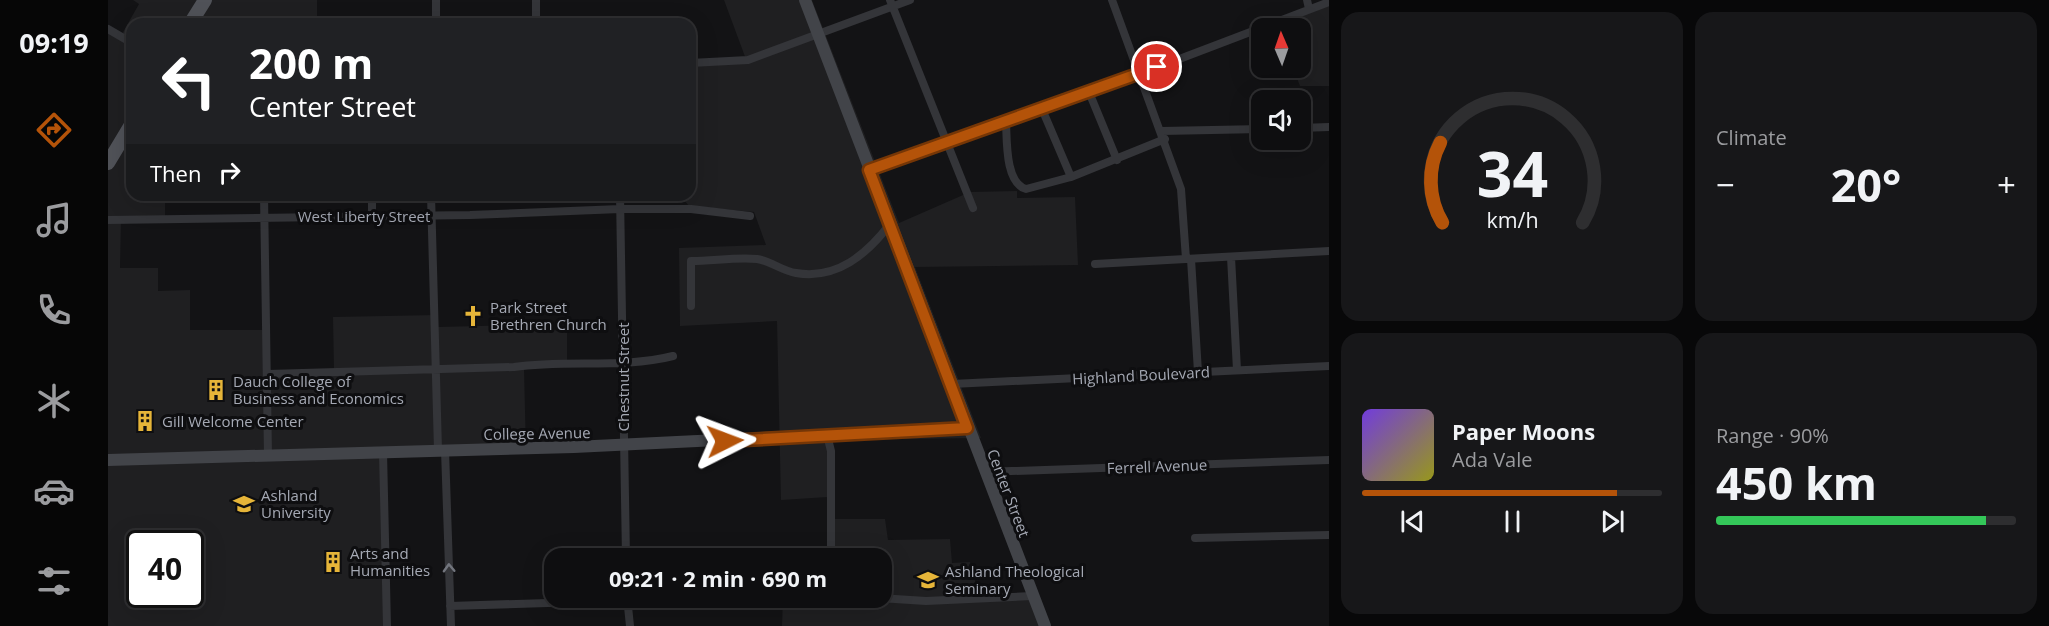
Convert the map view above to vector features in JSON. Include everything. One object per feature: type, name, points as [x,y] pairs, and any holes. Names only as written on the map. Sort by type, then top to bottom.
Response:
[{"type":"main road","points":[[194,18],[205,0]]},
{"type":"main road","points":[[108,163],[126,133]]},
{"type":"street","points":[[436,0],[436,18]]},
{"type":"street","points":[[536,0],[536,18]]},
{"type":"street","name":"Center Street","points":[[805,0],[967,428],[986,472],[1032,596],[1046,626]]},
{"type":"street","points":[[696,63],[748,60],[891,3],[910,0]]},
{"type":"street","points":[[1112,0],[1164,135],[1184,201],[1198,372]]},
{"type":"street","points":[[869,170],[1140,74],[1308,4],[1329,2]]},
{"type":"street","points":[[891,3],[945,143],[973,208]]},
{"type":"street","points":[[108,29],[126,40]]},
{"type":"street","points":[[1089,92],[1117,160]]},
{"type":"street","points":[[1042,109],[1071,177]]},
{"type":"street","points":[[1006,122],[1012,171],[1020,187],[1037,187],[1071,177],[1117,160],[1164,135],[1251,130]]},
{"type":"street","points":[[1311,128],[1329,127]]},
{"type":"street","points":[[264,201],[268,455]]},
{"type":"street","points":[[372,201],[372,216]]},
{"type":"street","points":[[431,201],[436,369],[451,626]]},
{"type":"street","name":"Chestnut Street","points":[[620,201],[626,548]]},
{"type":"street","name":"West Liberty Street","points":[[108,220],[431,215],[620,209],[691,209],[750,216]]},
{"type":"street","points":[[691,306],[691,261],[757,260],[787,271],[814,274],[835,270],[860,258],[890,224]]},
{"type":"street","points":[[1095,264],[1329,251]]},
{"type":"street","points":[[1231,257],[1237,370]]},
{"type":"street","points":[[268,374],[624,361],[650,362],[673,356]]},
{"type":"street","name":"Highland Boulevard","points":[[952,384],[1329,366]]},
{"type":"street","name":"College Avenue","points":[[108,460],[623,445],[967,428]]},
{"type":"street","points":[[827,435],[831,451],[831,548]]},
{"type":"street","points":[[383,452],[387,626]]},
{"type":"street","name":"Ferrell Avenue","points":[[986,472],[1329,460]]},
{"type":"street","points":[[1195,537],[1329,535]]},
{"type":"street","points":[[892,599],[926,602],[1032,596]]},
{"type":"street","points":[[450,606],[544,602]]},
{"type":"street","points":[[628,608],[630,626]]},
{"type":"shaded area","points":[[133,0],[317,0],[317,18],[131,18],[139,4]]},
{"type":"shaded area","points":[[724,0],[812,0],[899,223],[970,192],[1017,191],[1017,198],[1075,197],[1078,265],[915,267],[981,438],[827,440],[828,497],[781,500],[777,321],[680,326],[679,248],[766,245],[754,212],[689,206],[685,201],[696,201],[696,61],[747,62]]},
{"type":"shaded area","points":[[1329,4],[1329,86],[1300,86],[1297,78],[1311,78],[1311,18],[1293,18]]},
{"type":"shaded area","points":[[108,26],[122,34],[126,27],[126,201],[165,201],[165,217],[121,218],[120,268],[158,268],[158,291],[190,290],[190,330],[265,330],[266,372],[334,371],[333,317],[437,315],[438,327],[517,325],[528,331],[567,330],[567,367],[524,368],[526,453],[380,458],[384,626],[108,626]]},
{"type":"shaded area","name":"Ashland Theological Seminary","points":[[829,519],[885,519],[888,540],[950,539],[952,563],[970,562],[979,596],[1032,596],[1045,626],[782,626],[783,608],[892,608],[892,548],[830,548]]},
{"type":"place","name":"Park Street Brethren Church","points":[[473,316]]},
{"type":"place","name":"Dauch College of Business and Economics","points":[[216,390]]},
{"type":"place","name":"Gill Welcome Center","points":[[145,421]]},
{"type":"place","name":"Ashland University","points":[[244,504]]},
{"type":"place","name":"Arts and Humanities","points":[[333,562]]},
{"type":"place","name":"Ashland Theological Seminary","points":[[928,580]]},
{"type":"route","points":[[725,441],[967,428],[869,170],[1157,67]]}]
